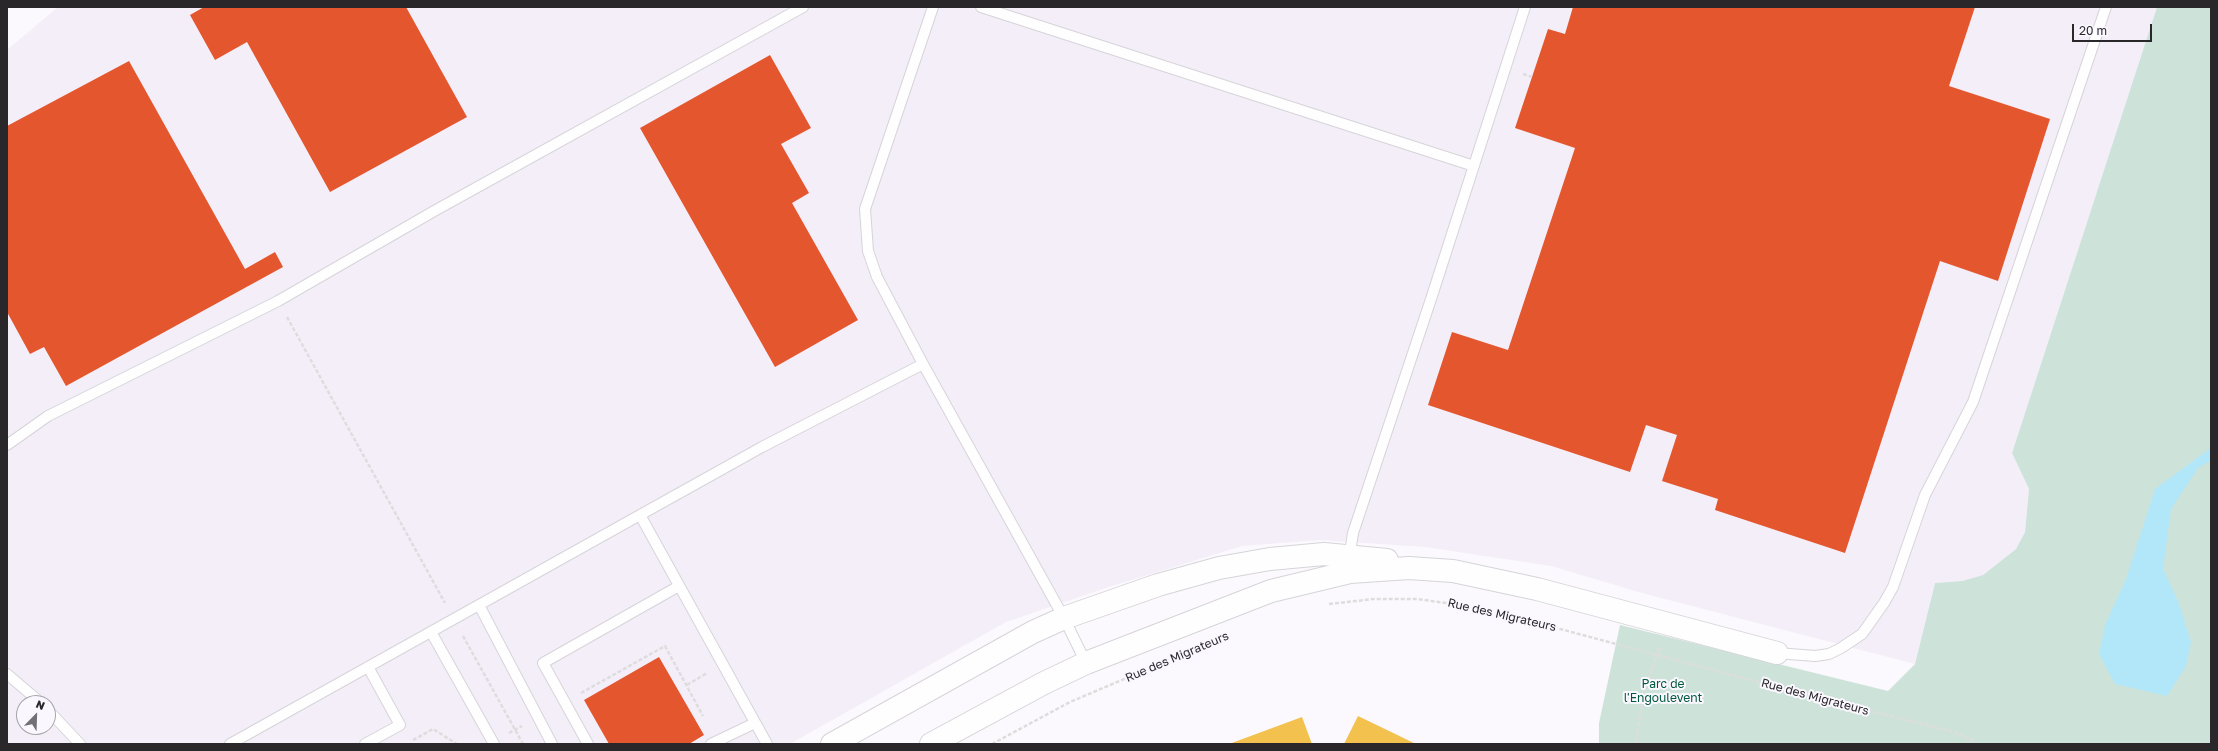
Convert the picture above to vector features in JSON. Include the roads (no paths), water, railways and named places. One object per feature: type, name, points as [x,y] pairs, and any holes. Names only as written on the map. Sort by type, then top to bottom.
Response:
[{"type":"street","points":[[832,744],[1019,639],[1064,618],[1158,585],[1219,568],[1298,556],[1349,564],[1429,568],[1453,571],[1506,582],[1777,653]]},
{"type":"street","points":[[931,744],[1044,683],[1086,663],[1272,591],[1349,564]]},
{"type":"lane","points":[[7,445],[48,416],[278,301],[436,210],[803,7]]},
{"type":"lane","points":[[933,7],[864,209],[868,251],[875,270],[923,364],[1064,618],[1086,663]]},
{"type":"lane","points":[[982,7],[1474,166]]},
{"type":"lane","points":[[1349,564],[1353,533],[1525,7]]},
{"type":"lane","points":[[1777,653],[1815,656],[1829,654],[1841,648],[1862,634],[1884,603],[1893,587],[1926,495],[1973,402],[2106,7]]},
{"type":"lane","points":[[230,744],[762,447],[923,364]]},
{"type":"lane","points":[[640,515],[767,744]]},
{"type":"lane","points":[[588,744],[543,663],[679,586]]},
{"type":"lane","points":[[479,606],[552,744]]},
{"type":"lane","points":[[431,632],[494,744]]},
{"type":"lane","points":[[365,744],[400,725],[368,667]]},
{"type":"lane","points":[[7,674],[32,695]]},
{"type":"lane","points":[[56,718],[80,744]]},
{"type":"lane","points":[[711,744],[755,723]]},
{"type":"water","points":[[2211,448],[2211,460],[2198,468],[2171,509],[2163,569],[2178,601],[2191,642],[2186,666],[2167,696],[2115,684],[2099,654],[2105,625],[2126,579],[2155,489]]},
{"type":"park label","name":"Parc de l'Engoulevent","points":[[1663,691]]}]
